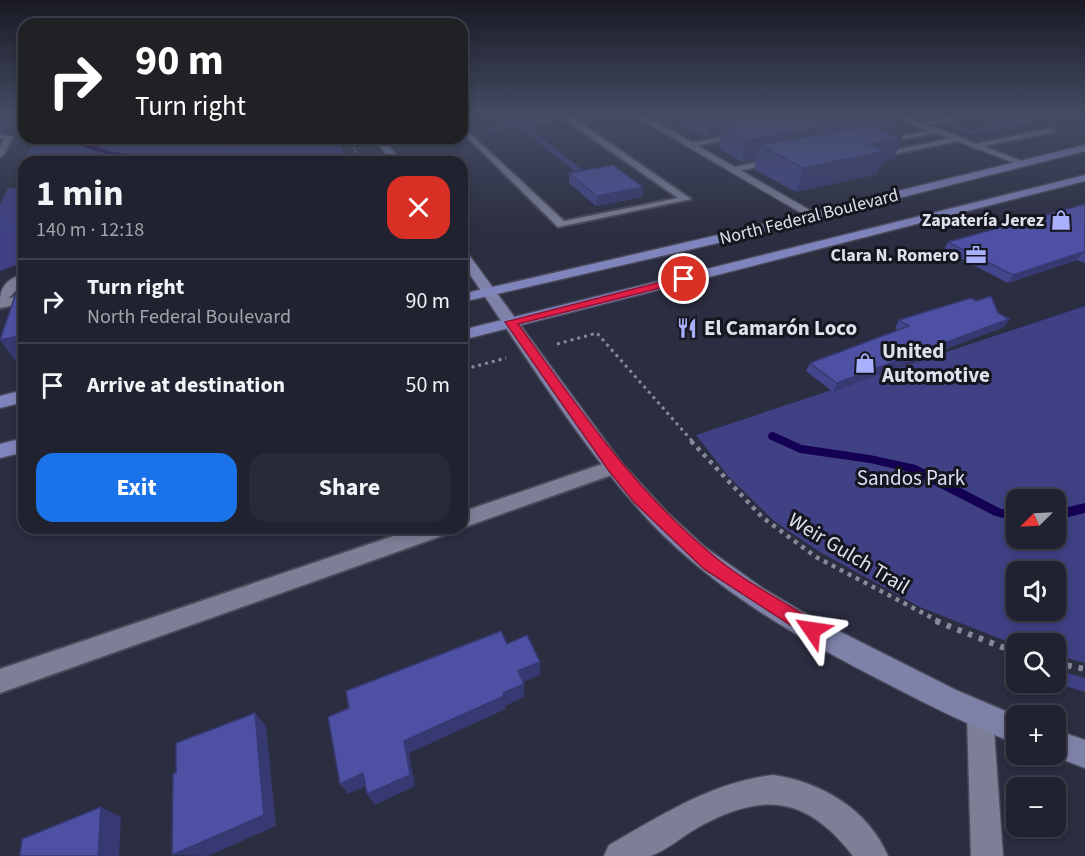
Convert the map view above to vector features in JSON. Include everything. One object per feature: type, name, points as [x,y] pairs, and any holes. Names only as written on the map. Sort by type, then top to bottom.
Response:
[{"type":"main road","name":"North Federal Boulevard","points":[[468,333],[1035,176],[1058,156]]},
{"type":"main road","name":"North Federal Boulevard","points":[[468,297],[814,216],[1035,176],[1085,178]]},
{"type":"main road","points":[[468,262],[614,467],[640,497],[710,563],[822,635],[980,716],[1006,726]]},
{"type":"main road","points":[[0,402],[18,398]]},
{"type":"main road","points":[[0,451],[18,446]]},
{"type":"main road","points":[[1066,747],[1085,754]]},
{"type":"street","points":[[709,156],[814,216]]},
{"type":"street","points":[[994,156],[1035,176]]},
{"type":"street","points":[[1,297],[18,283]]},
{"type":"street","points":[[980,716],[987,856]]},
{"type":"street","points":[[620,856],[700,811],[749,791],[770,788],[795,791],[825,806],[849,826],[872,856]]},
{"type":"lane","points":[[491,156],[562,225],[686,199],[623,156]]},
{"type":"lane","points":[[732,169],[790,158]]},
{"type":"lane","points":[[1,297],[18,298]]},
{"type":"lane","points":[[468,518],[614,467]]},
{"type":"lane","points":[[0,681],[423,534]]},
{"type":"path","name":"Weir Gulch Trail","points":[[597,333],[722,476],[762,517],[816,557],[922,615],[1006,649]]},
{"type":"path","points":[[1066,665],[1085,669]]},
{"type":"green space","points":[[556,156],[565,156],[584,171],[576,172]]},
{"type":"green space","points":[[8,188],[18,188],[18,264],[0,271],[0,204]]},
{"type":"green space","name":"Sandos Park","points":[[1085,306],[1085,663],[1066,658],[1066,633],[1006,633],[1006,641],[920,607],[820,552],[774,521],[728,476],[696,435]]},
{"type":"green space","points":[[1066,673],[1085,678],[1085,692],[1066,686]]},
{"type":"building","points":[[780,156],[862,156],[803,168]]},
{"type":"building","points":[[613,165],[643,187],[597,196],[569,173]]},
{"type":"building","points":[[1085,204],[1085,253],[1013,275],[948,242]]},
{"type":"building","points":[[18,287],[18,336],[0,340]]},
{"type":"building","points":[[991,296],[998,313],[1009,319],[837,383],[810,363],[909,326],[899,320],[971,298],[977,301]]},
{"type":"building","points":[[501,631],[507,644],[527,635],[540,662],[518,671],[524,684],[503,693],[504,696],[404,741],[410,775],[367,794],[363,773],[340,784],[328,717],[349,708],[346,691]]},
{"type":"building","points":[[255,713],[264,815],[172,855],[173,774],[176,773],[176,743]]},
{"type":"building","points":[[101,807],[98,856],[20,856],[22,839]]},
{"type":"waterway","points":[[773,436],[800,449],[870,459],[912,468],[999,513],[1006,514]]},
{"type":"waterway","points":[[1066,513],[1085,508]]},
{"type":"place","name":"Zapatería Jerez","points":[[1061,220]]},
{"type":"place","name":"Clara N. Romero","points":[[976,255]]},
{"type":"place","name":"El Camarón Loco","points":[[687,328]]},
{"type":"place","name":"United Automotive","points":[[865,363]]},
{"type":"route","points":[[684,279],[511,322],[614,467],[640,497],[710,563],[812,630]]}]
